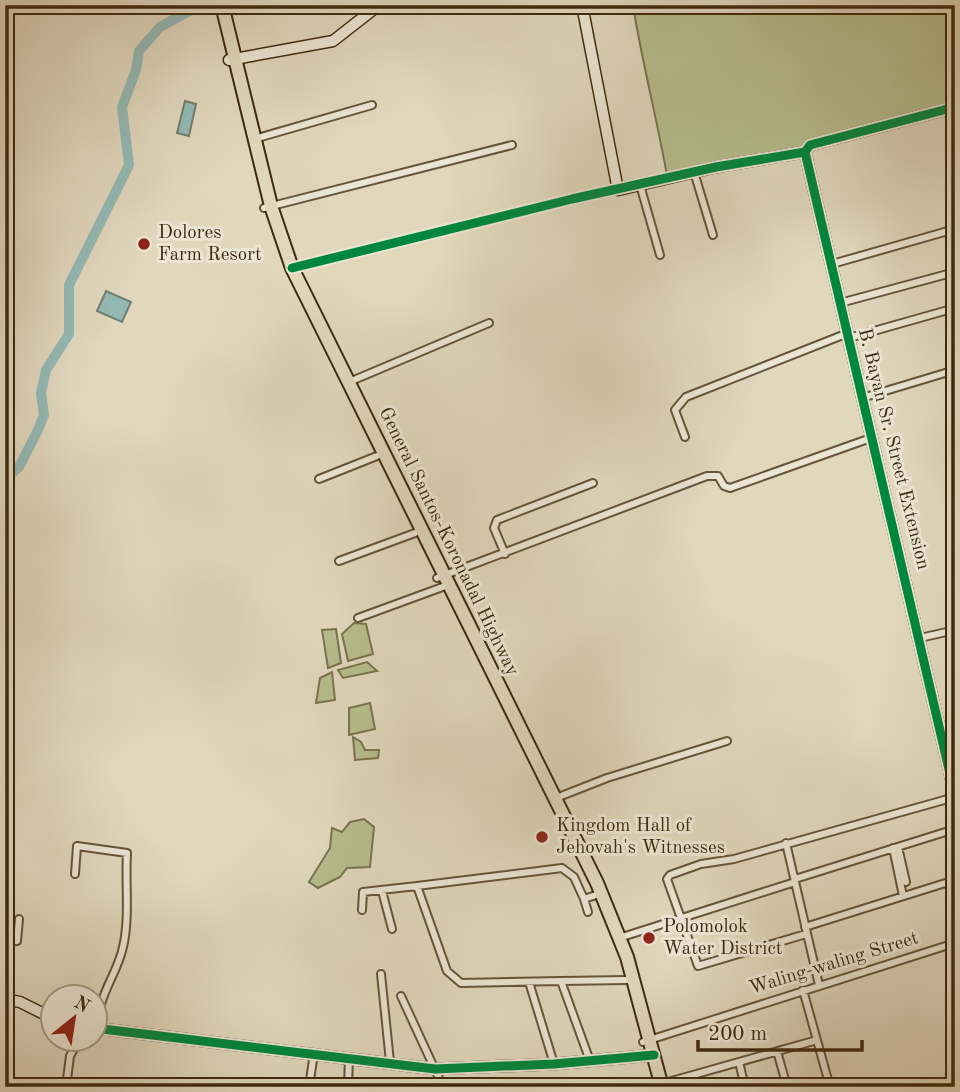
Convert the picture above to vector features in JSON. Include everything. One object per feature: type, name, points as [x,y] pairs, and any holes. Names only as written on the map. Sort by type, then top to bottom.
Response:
[{"type":"highway","name":"General Santos-Koronadal Highway","points":[[216,5],[254,139],[272,236],[415,533],[556,798],[617,939],[660,1086]]},
{"type":"highway","name":"General Santos-Koronadal Highway","points":[[222,5],[232,59],[268,207],[304,302],[348,383],[590,897],[617,939],[646,1041]]},
{"type":"street","points":[[232,59],[333,41],[379,5]]},
{"type":"street","points":[[582,5],[618,190]]},
{"type":"street","points":[[254,139],[372,105]]},
{"type":"street","points":[[292,268],[561,201],[694,172],[805,152],[810,145],[955,107]]},
{"type":"street","points":[[268,207],[512,145]]},
{"type":"street","name":"B. Bayan Sr. Street Extension","points":[[805,152],[955,794]]},
{"type":"street","points":[[694,172],[713,235]]},
{"type":"street","points":[[640,185],[660,256]]},
{"type":"street","points":[[832,264],[955,229]]},
{"type":"street","points":[[840,303],[955,272]]},
{"type":"street","points":[[685,437],[675,410],[686,397],[848,336],[955,308]]},
{"type":"street","points":[[348,383],[489,323]]},
{"type":"street","points":[[862,398],[955,370]]},
{"type":"street","points":[[358,618],[505,554],[707,476],[718,476],[724,486],[730,488],[871,438]]},
{"type":"street","points":[[319,479],[377,456]]},
{"type":"street","points":[[505,554],[494,528],[497,520],[593,483]]},
{"type":"street","points":[[339,561],[415,533]]},
{"type":"street","points":[[920,638],[955,630]]},
{"type":"street","points":[[556,798],[607,778],[727,741]]},
{"type":"street","points":[[955,794],[670,875],[666,883],[698,967],[955,880]]},
{"type":"street","points":[[617,939],[955,829]]},
{"type":"street","points":[[786,843],[819,985]]},
{"type":"street","points":[[75,873],[77,846],[127,853],[124,943],[118,970],[108,989]]},
{"type":"street","points":[[896,848],[906,882]]},
{"type":"street","points":[[896,848],[903,896]]},
{"type":"street","points":[[362,909],[361,893],[562,868],[574,877],[590,897],[588,912]]},
{"type":"street","points":[[417,886],[443,961],[454,980],[461,983],[627,980]]},
{"type":"street","points":[[382,891],[392,929]]},
{"type":"street","points":[[5,942],[17,941],[19,919]]},
{"type":"street","name":"Waling-waling Street","points":[[646,1041],[955,943]]},
{"type":"street","points":[[381,974],[390,1062]]},
{"type":"street","points":[[561,981],[590,1061]]},
{"type":"street","points":[[529,982],[554,1064]]},
{"type":"street","points":[[803,990],[830,1087]]},
{"type":"street","points":[[401,996],[443,1087]]},
{"type":"street","points":[[5,999],[38,1010]]},
{"type":"street","points":[[108,1030],[435,1069],[554,1064],[650,1055]]},
{"type":"street","points":[[660,1086],[817,1040]]},
{"type":"street","points":[[777,1051],[787,1087]]},
{"type":"street","points":[[309,1087],[314,1053]]},
{"type":"street","points":[[66,1087],[71,1054]]},
{"type":"street","points":[[348,1087],[349,1057]]},
{"type":"street","points":[[739,1062],[745,1087]]},
{"type":"green space","points":[[633,5],[955,5],[955,102],[806,142],[801,149],[667,176]]},
{"type":"green space","points":[[354,623],[366,624],[373,654],[348,661],[342,634]]},
{"type":"green space","points":[[336,629],[341,663],[328,668],[322,630]]},
{"type":"green space","points":[[367,662],[377,671],[343,678],[338,670]]},
{"type":"green space","points":[[332,672],[335,700],[316,703],[320,678]]},
{"type":"green space","points":[[370,703],[375,729],[349,735],[349,708]]},
{"type":"green space","points":[[353,737],[361,742],[365,750],[379,750],[378,758],[355,760]]},
{"type":"green space","points":[[364,819],[374,827],[370,867],[347,868],[340,877],[318,888],[309,882],[330,848],[332,828],[342,832],[350,822]]},
{"type":"water","points":[[185,101],[196,104],[189,136],[177,133]]},
{"type":"water","points":[[106,291],[131,302],[122,322],[97,311]]},
{"type":"waterway","points":[[5,479],[19,467],[44,415],[41,393],[46,370],[69,334],[69,285],[129,165],[122,107],[136,70],[139,51],[160,27],[200,5]]},
{"type":"waterway","points":[[5,529],[5,543]]},
{"type":"cycle path","points":[[292,268],[572,199],[716,167],[805,152],[810,145],[955,107]]},
{"type":"cycle path","points":[[805,152],[955,795]]},
{"type":"cycle path","points":[[108,1030],[435,1069],[554,1064],[654,1055]]},
{"type":"place","name":"Dolores Farm Resort","points":[[144,244]]},
{"type":"place","name":"Kingdom Hall of Jehovah's Witnesses","points":[[542,837]]},
{"type":"place","name":"Polomolok Water District","points":[[649,938]]}]
